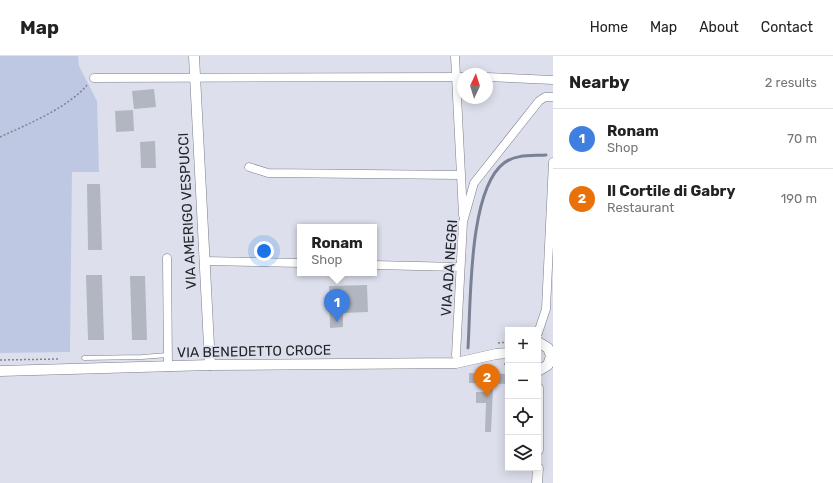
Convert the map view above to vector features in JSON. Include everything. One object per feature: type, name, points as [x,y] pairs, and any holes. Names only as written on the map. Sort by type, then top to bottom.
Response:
[{"type":"street","name":"VIA AMERIGO VESPUCCI","points":[[194,56],[210,365]]},
{"type":"street","points":[[455,56],[458,68]]},
{"type":"street","points":[[94,78],[457,77]]},
{"type":"street","points":[[493,77],[553,80]]},
{"type":"street","name":"VIA ADA NEGRI","points":[[456,355],[463,222],[474,183],[539,101],[545,98],[553,97]]},
{"type":"street","points":[[460,104],[460,175],[463,222]]},
{"type":"street","points":[[540,327],[546,309],[553,162]]},
{"type":"street","points":[[249,167],[268,173],[460,175]]},
{"type":"street","points":[[167,258],[168,367]]},
{"type":"street","points":[[204,261],[297,263]]},
{"type":"street","points":[[377,265],[460,267]]},
{"type":"street","points":[[541,344],[548,348],[552,361],[541,370]]},
{"type":"street","name":"VIA BENEDETTO CROCE","points":[[0,371],[210,365],[456,363],[505,353]]},
{"type":"street","points":[[538,399],[538,435]]},
{"type":"street","points":[[537,483],[538,471]]},
{"type":"lane","points":[[84,358],[142,357],[168,354]]},
{"type":"path","points":[[0,138],[38,119],[80,95],[94,78]]},
{"type":"path","points":[[0,360],[61,359]]},
{"type":"shaded area","points":[[0,56],[78,56],[79,66],[97,101],[99,172],[72,172],[70,352],[0,353]]},
{"type":"building","points":[[154,89],[156,107],[134,109],[132,91]]},
{"type":"building","points":[[133,110],[134,131],[116,132],[115,111]]},
{"type":"building","points":[[155,141],[156,168],[141,168],[140,142]]},
{"type":"building","points":[[87,184],[100,184],[102,250],[88,250]]},
{"type":"building","points":[[86,275],[102,275],[104,340],[88,340]]},
{"type":"building","points":[[130,276],[145,276],[147,340],[132,340]]},
{"type":"building","points":[[367,285],[368,312],[343,313],[343,327],[330,328],[329,286]]},
{"type":"building","points":[[469,373],[505,374],[505,384],[469,383]]},
{"type":"building","points":[[485,387],[493,388],[491,432],[485,432],[486,403],[476,403],[476,392],[485,392]]},
{"type":"waterway","points":[[468,348],[471,277],[474,249],[484,197],[492,177],[504,163],[509,160],[519,157],[546,155]]},
{"type":"place","name":"Ronam","points":[[337,322]]},
{"type":"place","name":"Il Cortile di Gabry","points":[[487,397]]}]
